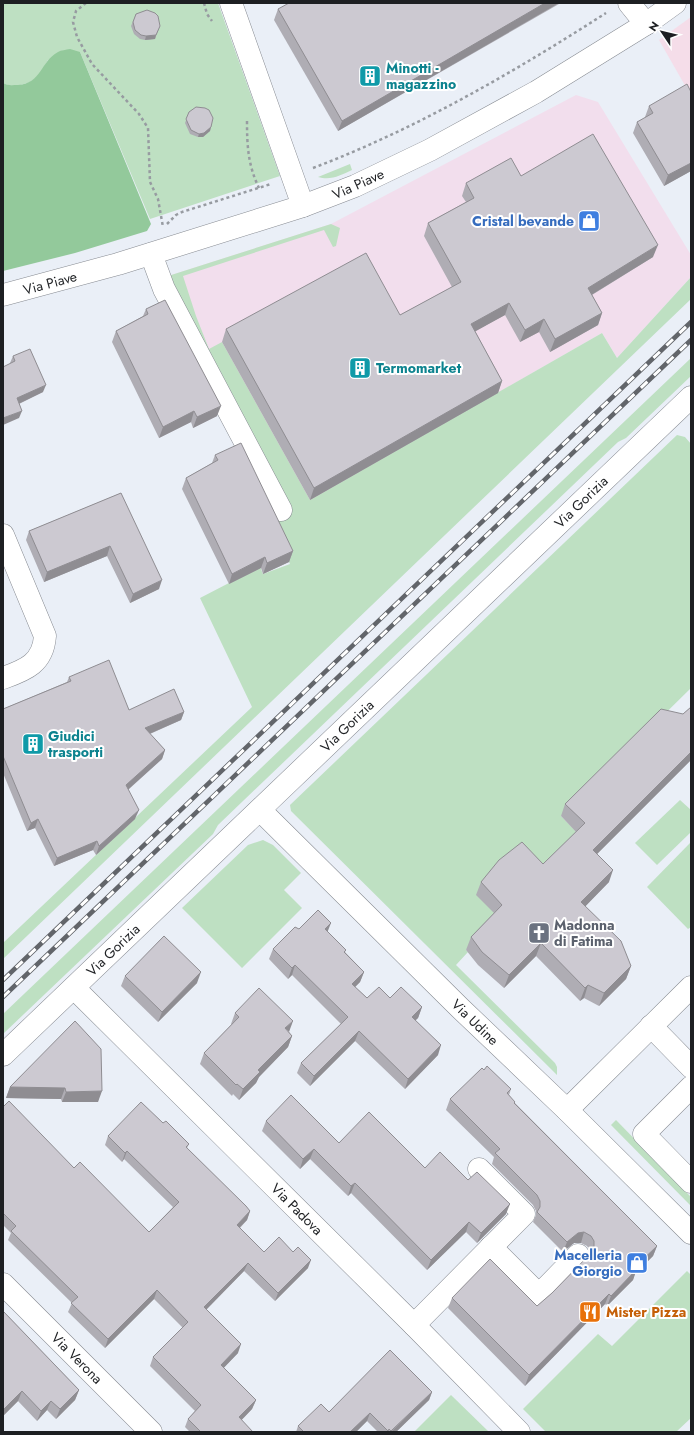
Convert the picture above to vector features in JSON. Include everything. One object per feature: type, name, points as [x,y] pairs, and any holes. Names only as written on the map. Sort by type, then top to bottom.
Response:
[{"type":"street","points":[[231,3],[303,206]]},
{"type":"street","points":[[629,3],[646,24]]},
{"type":"street","name":"Via Piave","points":[[5,296],[151,254],[303,206],[374,177],[477,126],[580,66],[646,24],[675,3]]},
{"type":"street","points":[[151,254],[164,289],[281,510]]},
{"type":"street","name":"Via Gorizia","points":[[3,1055],[690,398]]},
{"type":"street","points":[[3,535],[45,636],[44,646],[40,656],[30,666],[3,678]]},
{"type":"street","name":"Via Udine","points":[[260,810],[460,1008],[568,1110],[691,1233]]},
{"type":"street","points":[[568,1110],[691,987]]},
{"type":"street","name":"Via Padova","points":[[74,988],[414,1325],[519,1432]]},
{"type":"street","points":[[652,1026],[691,1066]]},
{"type":"street","points":[[691,1088],[644,1134],[691,1182]]},
{"type":"street","points":[[414,1325],[524,1214],[479,1169]]},
{"type":"street","points":[[491,1247],[539,1295],[578,1255]]},
{"type":"street","name":"Via Verona","points":[[3,1284],[151,1432]]},
{"type":"path","points":[[86,3],[76,11],[73,22],[77,37],[92,64],[139,114],[148,128],[150,182],[158,199],[164,232],[168,223],[176,214],[293,176],[353,152],[444,107],[555,46],[606,13]]},
{"type":"path","points":[[204,3],[207,14],[215,25]]},
{"type":"path","points":[[247,118],[247,140],[251,171],[259,188]]},
{"type":"shaded area","points":[[691,17],[691,96],[659,40]]},
{"type":"shaded area","points":[[576,95],[598,102],[691,255],[691,277],[617,358],[602,333],[334,487],[294,515],[165,277],[331,224]]},
{"type":"green space","points":[[3,3],[218,3],[280,176],[150,219],[80,52],[48,60],[38,76],[31,81],[16,86],[3,83]]},
{"type":"green space","points":[[70,49],[80,52],[151,224],[147,231],[75,253],[3,271],[3,83],[8,85],[18,85],[32,80],[52,56],[59,51]]},
{"type":"green space","points":[[350,164],[352,170],[340,175],[332,178],[318,177]]},
{"type":"green space","points":[[331,224],[340,228],[336,246],[333,247],[324,230],[183,276],[209,349],[222,342],[310,500],[602,333],[617,358],[691,277],[691,299],[3,959],[3,943],[252,707],[200,598],[260,567],[263,574],[290,564],[270,523],[292,512],[165,277]]},
{"type":"green space","points":[[691,358],[691,376],[626,438],[618,442],[218,825],[213,834],[3,1034],[3,1014]]},
{"type":"green space","points":[[677,435],[685,437],[691,444],[691,688],[561,816],[581,837],[497,917],[466,950],[468,952],[456,965],[555,1063],[557,1067],[557,1075],[291,811],[290,805]]},
{"type":"green space","points":[[680,800],[691,810],[691,832],[657,865],[635,843]]},
{"type":"green space","points":[[263,840],[273,845],[301,873],[284,890],[302,908],[242,968],[182,908],[248,845]]},
{"type":"green space","points":[[691,842],[691,927],[688,929],[647,887]]},
{"type":"green space","points":[[616,1120],[691,1197],[691,1206],[611,1125]]},
{"type":"green space","points":[[687,1271],[691,1275],[691,1418],[676,1432],[546,1432],[523,1409],[598,1334],[612,1346]]},
{"type":"green space","points":[[451,1395],[489,1432],[414,1432]]},
{"type":"building","name":"Minotti - magazzino","points":[[289,3],[545,3],[342,121],[278,9]]},
{"type":"building","points":[[147,10],[158,16],[160,26],[156,35],[141,35],[135,30],[133,22],[136,14]]},
{"type":"building","points":[[687,84],[691,92],[691,163],[668,175],[637,122],[653,113],[649,106]]},
{"type":"building","points":[[196,107],[209,110],[213,118],[211,127],[204,133],[199,134],[191,130],[186,119],[189,112]]},
{"type":"building","points":[[593,134],[658,245],[588,288],[602,313],[555,339],[544,319],[525,330],[509,303],[471,324],[502,381],[314,488],[226,329],[366,253],[400,315],[461,282],[428,223],[474,198],[466,183],[511,158],[521,176]]},
{"type":"building","points":[[165,300],[221,406],[197,417],[194,411],[163,427],[116,331],[148,314],[146,309]]},
{"type":"building","points":[[30,349],[46,385],[17,398],[22,411],[3,418],[3,367],[15,361],[13,356]]},
{"type":"building","points":[[241,443],[293,551],[267,563],[265,557],[232,574],[186,478],[218,460],[215,455]]},
{"type":"building","points":[[121,493],[162,580],[133,594],[110,546],[47,572],[29,531]]},
{"type":"building","points":[[109,660],[129,710],[174,689],[184,712],[145,728],[165,750],[126,785],[139,810],[99,846],[97,841],[57,858],[38,819],[31,823],[3,756],[3,709],[71,681],[69,677]]},
{"type":"building","points":[[691,707],[691,752],[593,850],[613,870],[581,902],[621,941],[631,966],[604,993],[588,985],[585,988],[541,943],[509,975],[482,952],[471,937],[502,905],[481,882],[499,860],[522,842],[543,864],[585,823],[565,804],[661,709],[683,714]]},
{"type":"building","points":[[318,910],[331,923],[325,929],[346,950],[344,952],[364,972],[352,984],[367,998],[379,987],[390,998],[401,987],[422,1007],[412,1017],[441,1045],[408,1079],[359,1031],[314,1076],[301,1063],[348,1017],[295,965],[292,968],[273,949],[295,927],[299,929]]},
{"type":"building","points":[[164,936],[201,972],[162,1012],[125,976]]},
{"type":"building","points":[[259,988],[293,1021],[285,1028],[292,1036],[258,1070],[260,1072],[243,1089],[237,1084],[236,1085],[204,1053],[239,1017],[235,1013]]},
{"type":"building","points":[[75,1021],[101,1049],[102,1091],[66,1092],[65,1088],[10,1087]]},
{"type":"building","points":[[487,1066],[511,1089],[507,1093],[515,1102],[514,1103],[657,1246],[635,1267],[637,1269],[611,1296],[609,1294],[529,1375],[452,1298],[490,1259],[537,1306],[552,1293],[591,1253],[594,1247],[594,1241],[591,1236],[584,1232],[578,1233],[567,1242],[537,1212],[540,1207],[540,1201],[537,1195],[495,1153],[500,1149],[450,1099],[482,1068],[484,1070]]},
{"type":"building","points":[[291,1095],[339,1143],[369,1112],[425,1168],[440,1152],[468,1180],[477,1172],[510,1204],[481,1233],[469,1222],[431,1260],[355,1183],[351,1186],[314,1149],[303,1159],[266,1121]]},
{"type":"building","points":[[9,1101],[74,1168],[80,1162],[149,1232],[179,1202],[127,1151],[125,1153],[108,1136],[141,1102],[163,1123],[166,1121],[189,1144],[186,1147],[246,1206],[250,1211],[237,1225],[264,1252],[279,1237],[293,1252],[298,1247],[311,1260],[278,1293],[248,1263],[204,1307],[241,1344],[221,1365],[256,1400],[239,1417],[253,1432],[201,1432],[188,1419],[201,1405],[153,1357],[188,1322],[157,1290],[108,1339],[71,1303],[78,1297],[11,1231],[16,1226],[3,1213],[3,1107]]},
{"type":"building","points":[[3,1311],[79,1390],[60,1409],[51,1401],[41,1411],[22,1391],[3,1410]]},
{"type":"building","points":[[390,1350],[432,1392],[391,1431],[389,1429],[388,1431],[370,1413],[350,1432],[304,1432],[298,1426],[321,1404],[329,1412]]},
{"type":"railway","points":[[3,980],[691,322]]},
{"type":"railway","points":[[3,997],[691,340]]},
{"type":"place","name":"Minotti - magazzino","points":[[370,76]]},
{"type":"place","name":"Cristal bevande","points":[[589,221]]},
{"type":"place","name":"Termomarket","points":[[360,368]]},
{"type":"place","name":"Giudici trasporti","points":[[33,744]]},
{"type":"place","name":"Madonna di Fatima","points":[[539,933]]},
{"type":"place","name":"Macelleria Giorgio","points":[[637,1263]]},
{"type":"place","name":"Mister Pizza","points":[[590,1312]]}]
